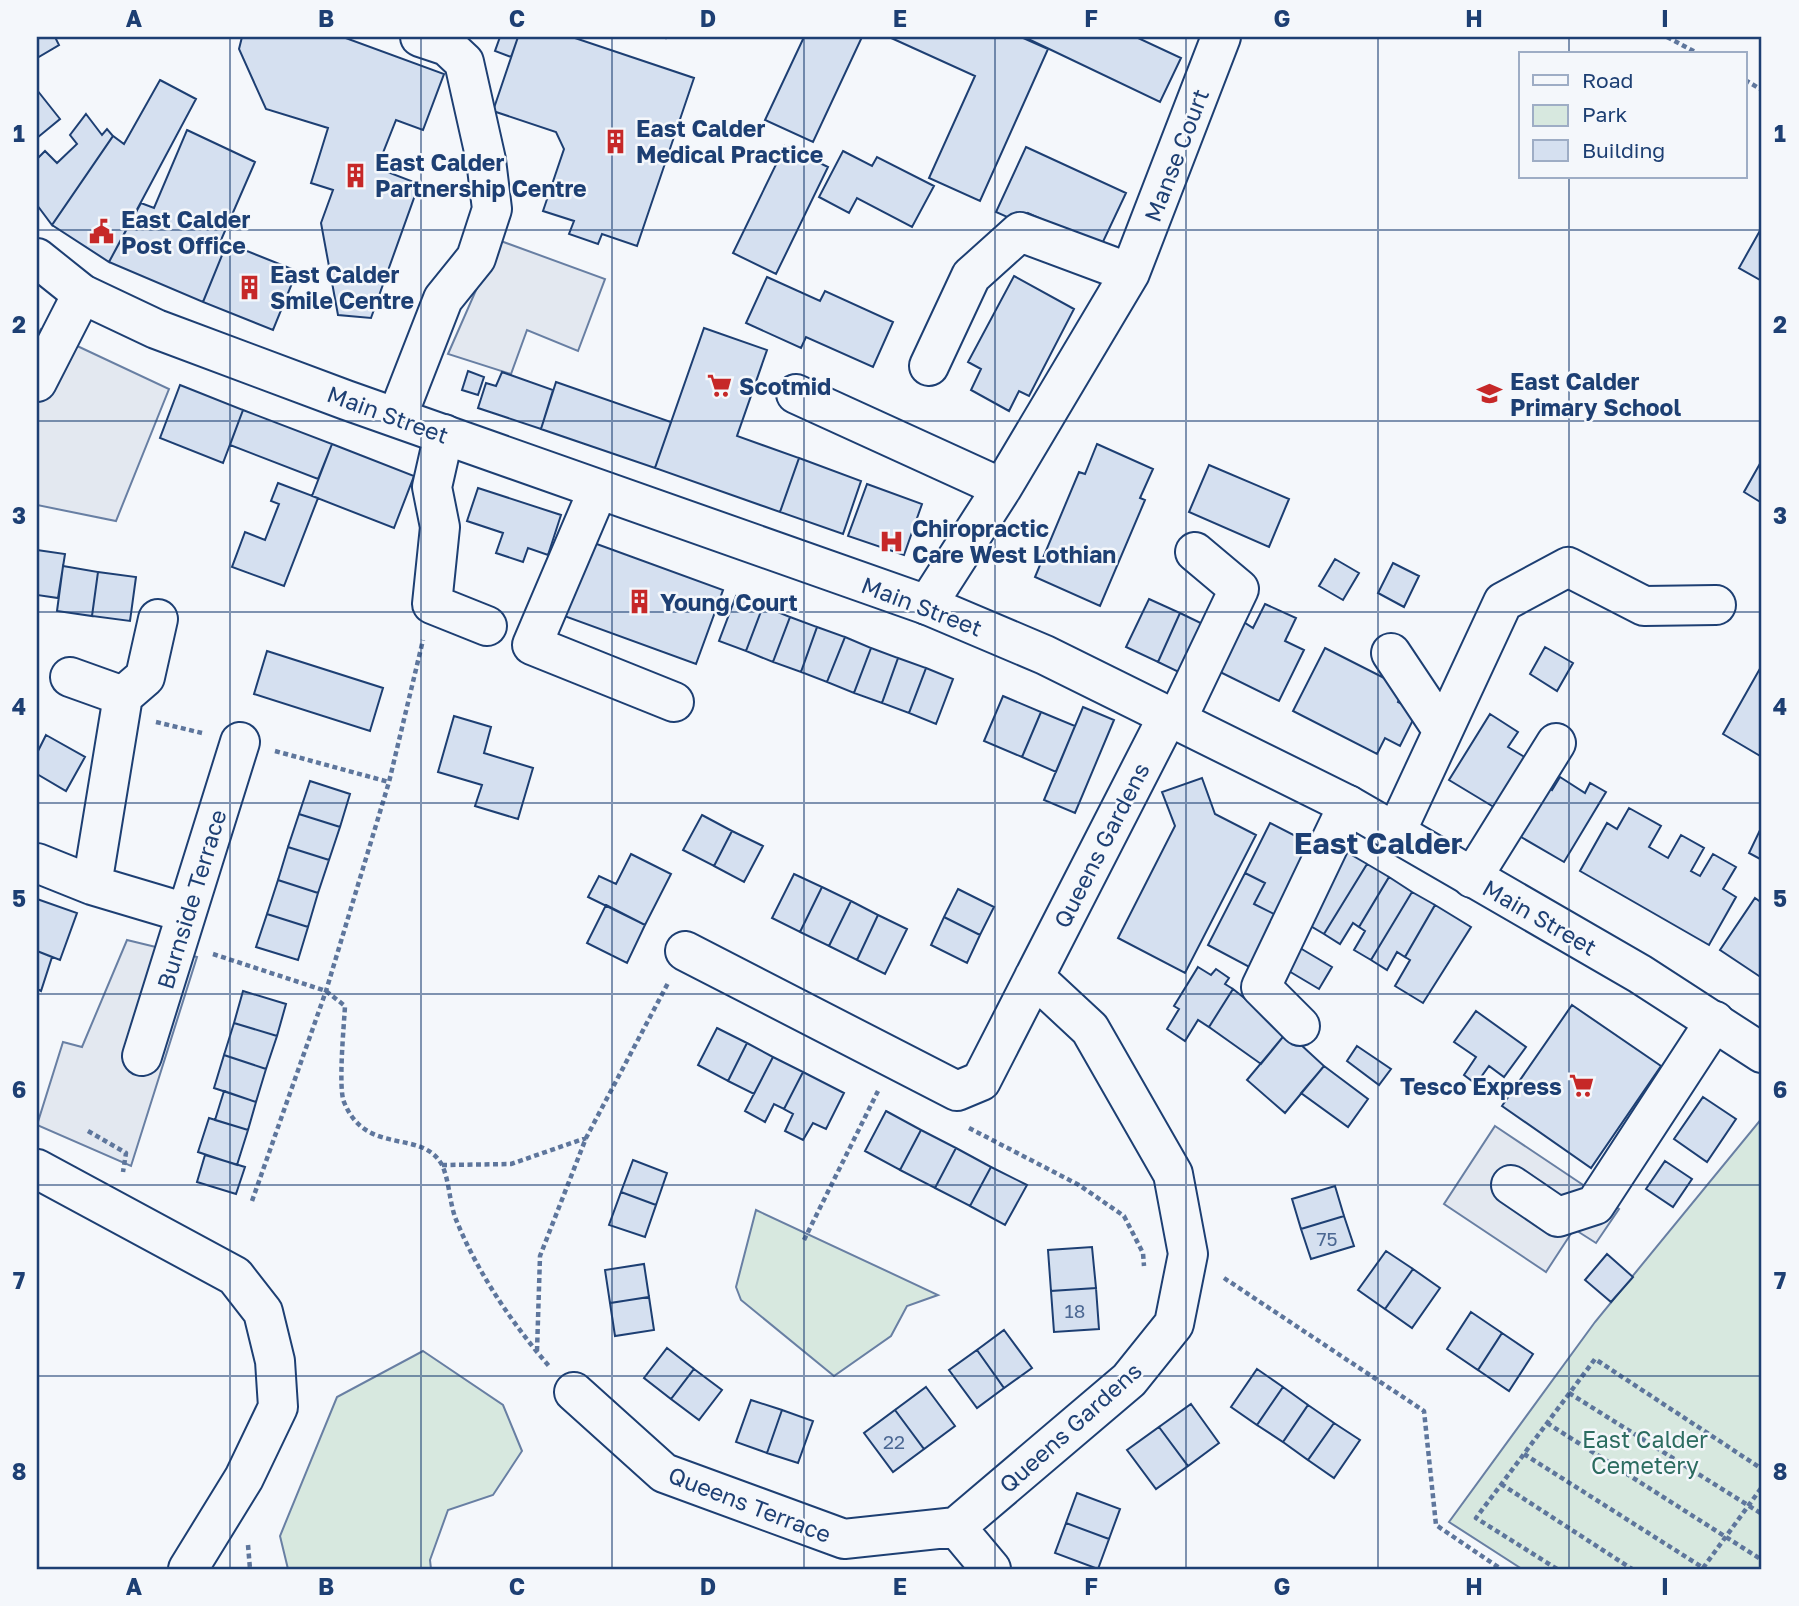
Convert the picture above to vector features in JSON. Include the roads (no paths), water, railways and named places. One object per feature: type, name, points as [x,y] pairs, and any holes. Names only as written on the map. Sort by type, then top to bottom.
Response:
[{"type":"street","points":[[397,417],[443,299],[476,258],[492,209],[486,160],[464,62],[447,46],[420,37]]},
{"type":"street","name":"Manse Court","points":[[926,605],[1002,488],[1130,272],[1221,37]]},
{"type":"street","points":[[929,366],[971,276],[1020,232],[1130,272]]},
{"type":"street","name":"Main Street","points":[[37,258],[82,294],[156,329],[444,435],[926,605],[1045,655],[1173,716],[1348,805],[1715,1021],[1762,1053]]},
{"type":"street","points":[[37,382],[82,294]]},
{"type":"street","points":[[796,394],[1002,488]]},
{"type":"street","points":[[444,435],[432,487],[440,527],[432,604],[487,626]]},
{"type":"street","points":[[598,490],[532,645],[674,702]]},
{"type":"street","name":"Queens Gardens","points":[[685,951],[957,1091],[981,1081],[1239,589],[1195,552]]},
{"type":"street","points":[[1396,832],[1503,602],[1568,567],[1644,606],[1716,605]]},
{"type":"street","points":[[92,884],[123,696],[145,677],[158,618]]},
{"type":"street","points":[[1391,653],[1443,731]]},
{"type":"street","points":[[70,677],[123,696]]},
{"type":"street","name":"Burnside Terrace","points":[[142,1056],[240,742]]},
{"type":"street","points":[[1472,878],[1556,743]]},
{"type":"street","points":[[1300,1026],[1261,987],[1348,805]]},
{"type":"street","points":[[37,863],[92,884],[182,928]]},
{"type":"street","name":"Queens Gardens","points":[[956,1527],[1129,1380],[1174,1324],[1188,1254],[1173,1174],[1090,1029],[1034,977]]},
{"type":"street","points":[[1511,1185],[1558,1217],[1595,1205],[1715,1021]]},
{"type":"street","points":[[37,1169],[235,1276],[262,1312],[275,1361],[278,1407],[244,1478],[188,1569]]},
{"type":"street","name":"Queens Terrace","points":[[573,1392],[664,1473],[844,1539],[956,1527]]},
{"type":"street","points":[[956,1527],[991,1569]]},
{"type":"place","name":"East Calder Medical Practice","points":[[616,141]]},
{"type":"place","name":"East Calder Partnership Centre","points":[[355,175]]},
{"type":"place","name":"East Calder Post Office","points":[[101,232]]},
{"type":"place","name":"East Calder Smile Centre","points":[[250,287]]},
{"type":"place","name":"Scotmid","points":[[719,386]]},
{"type":"place","name":"East Calder Primary School","points":[[1490,394]]},
{"type":"place","name":"Chiropractic Care West Lothian","points":[[892,541]]},
{"type":"place","name":"Young Court","points":[[640,602]]},
{"type":"place","name":"Tesco Express","points":[[1582,1086]]},
{"type":"district","name":"East Calder","points":[[1378,843]]},
{"type":"park label","name":"East Calder Cemetery","points":[[1645,1452]]}]
